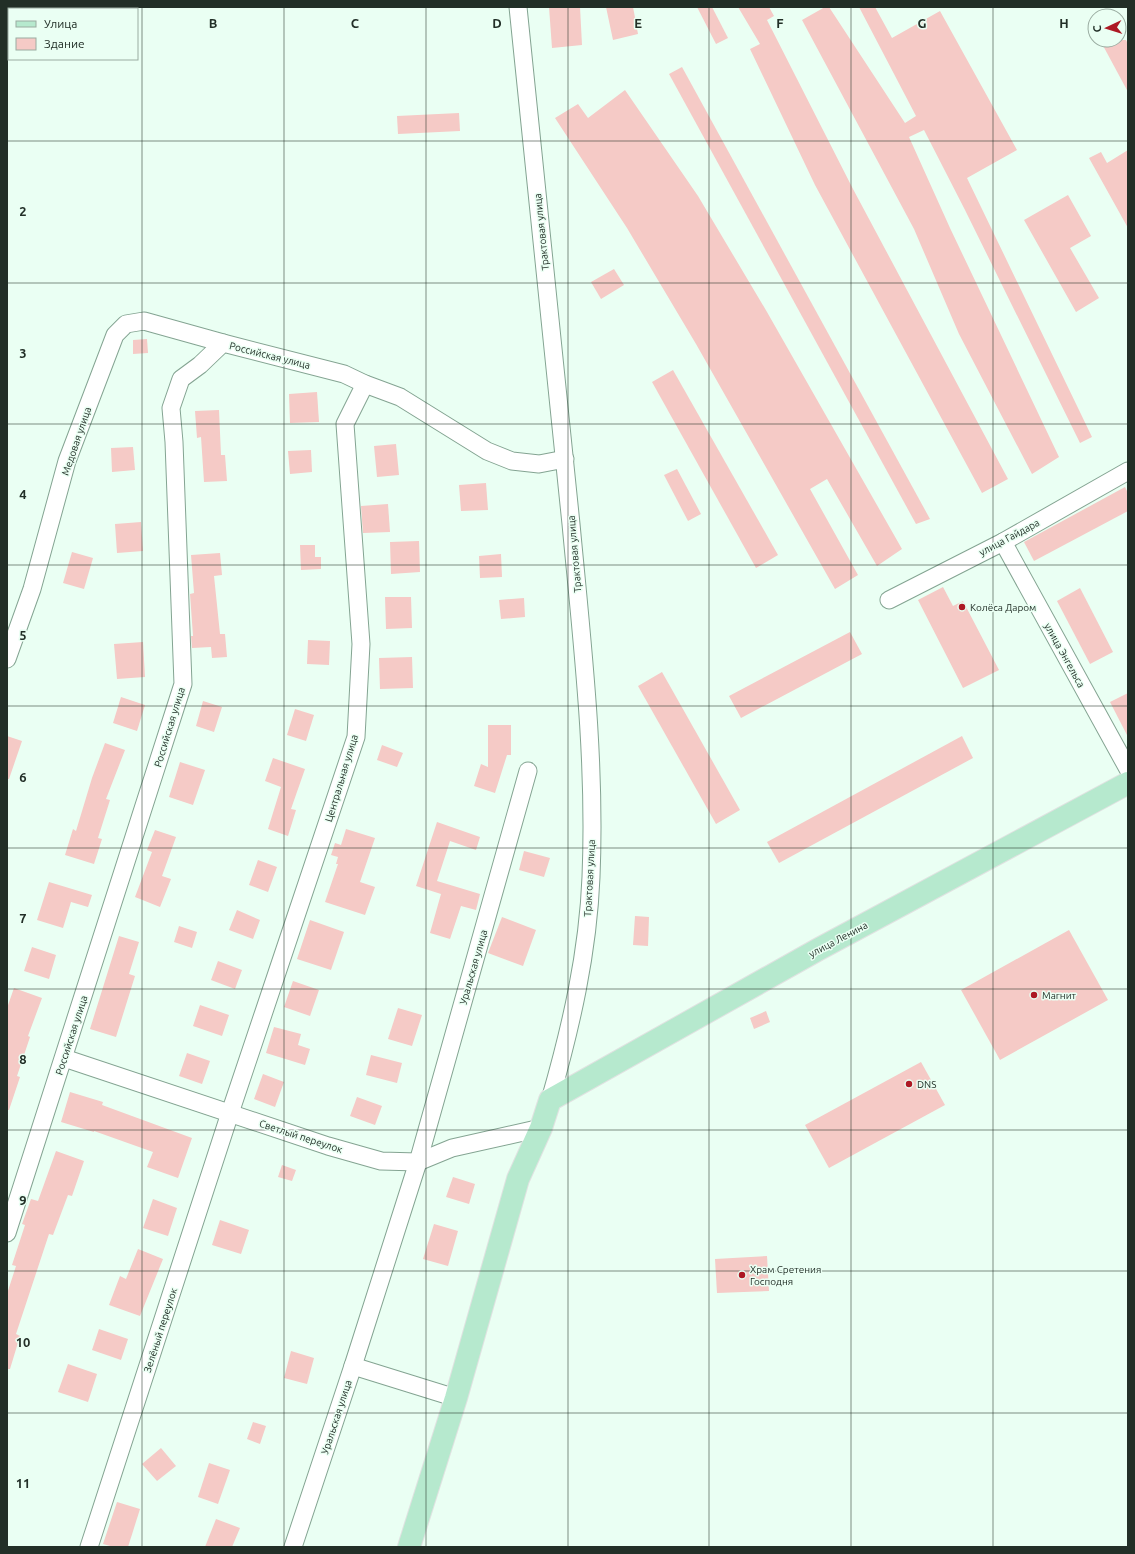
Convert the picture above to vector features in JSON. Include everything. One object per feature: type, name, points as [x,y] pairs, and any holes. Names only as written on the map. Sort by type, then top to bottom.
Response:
[{"type":"main road","name":"улица Ленина","points":[[550,1100],[819,949],[1128,783]]},
{"type":"main road","points":[[409,1547],[456,1398],[518,1179],[541,1128],[550,1100]]},
{"type":"street","name":"Трактовая улица","points":[[518,7],[565,459],[588,713],[593,799],[591,880],[584,954],[567,1040],[550,1100]]},
{"type":"street","name":"Медовая улица","points":[[7,659],[32,589],[67,461],[115,335],[126,324],[144,321],[223,343]]},
{"type":"street","name":"Российская улица","points":[[7,1233],[183,684],[174,442],[171,408],[181,379],[200,365],[223,343],[344,374],[365,384],[400,397],[487,451],[512,461],[539,464],[565,459]]},
{"type":"street","name":"Центральная улица","points":[[230,1113],[356,737],[361,644],[345,424],[365,384]]},
{"type":"street","name":"улица Гайдара","points":[[889,600],[1003,542],[1128,471]]},
{"type":"street","name":"улица Энгельса","points":[[1003,542],[1128,769]]},
{"type":"street","name":"Уральская улица","points":[[293,1547],[418,1162],[528,771]]},
{"type":"street","name":"Светлый переулок","points":[[64,1058],[328,1146],[381,1161],[418,1162],[452,1148],[541,1128]]},
{"type":"street","name":"Зелёный переулок","points":[[89,1547],[230,1113]]},
{"type":"street","points":[[353,1366],[456,1398]]},
{"type":"building","points":[[549,7],[580,7],[582,45],[552,48]]},
{"type":"building","points":[[606,7],[633,7],[638,34],[613,40]]},
{"type":"building","points":[[697,7],[712,7],[728,38],[716,44]]},
{"type":"building","points":[[738,7],[769,7],[774,16],[767,20],[853,189],[1008,479],[982,493],[815,185],[750,49],[760,44]]},
{"type":"building","points":[[825,7],[829,7],[905,123],[916,116],[859,7],[875,7],[892,38],[940,11],[1017,150],[967,178],[1092,437],[1080,443],[924,130],[909,137],[950,228],[1059,457],[1032,474],[959,334],[914,229],[802,20]]},
{"type":"building","points":[[1127,42],[1128,44],[1128,92],[1104,48],[1127,48]]},
{"type":"building","points":[[682,67],[930,519],[916,524],[669,74]]},
{"type":"building","points":[[625,90],[698,196],[767,312],[902,549],[877,566],[827,479],[810,489],[858,575],[835,589],[696,344],[627,228],[555,118],[578,104],[588,118]]},
{"type":"building","points":[[459,113],[460,131],[398,134],[397,116]]},
{"type":"building","points":[[1128,150],[1128,228],[1089,158],[1101,152],[1107,163]]},
{"type":"building","points":[[1068,195],[1091,236],[1070,248],[1099,298],[1076,312],[1024,220]]},
{"type":"building","points":[[614,269],[624,285],[601,299],[591,282]]},
{"type":"building","points":[[147,339],[148,353],[133,354],[133,340]]},
{"type":"building","points":[[673,370],[778,555],[756,568],[652,382]]},
{"type":"building","points":[[317,392],[319,422],[290,423],[289,394]]},
{"type":"building","points":[[219,410],[221,455],[225,455],[227,481],[204,482],[201,437],[197,438],[195,411]]},
{"type":"building","points":[[396,444],[399,475],[377,477],[374,446]]},
{"type":"building","points":[[133,447],[135,470],[112,472],[111,448]]},
{"type":"building","points":[[311,450],[312,472],[290,474],[288,451]]},
{"type":"building","points":[[677,469],[701,514],[688,521],[664,475]]},
{"type":"building","points":[[486,483],[488,510],[461,511],[459,485]]},
{"type":"building","points":[[1125,487],[1128,493],[1128,511],[1034,561],[1024,542]]},
{"type":"building","points":[[388,504],[390,532],[363,533],[361,506]]},
{"type":"building","points":[[141,522],[143,551],[117,553],[115,524]]},
{"type":"building","points":[[419,541],[420,572],[391,574],[390,542]]},
{"type":"building","points":[[300,545],[315,545],[315,557],[321,557],[321,569],[301,570]]},
{"type":"building","points":[[72,552],[93,558],[84,589],[63,583]]},
{"type":"building","points":[[220,553],[222,575],[214,576],[220,634],[225,634],[227,657],[212,658],[211,647],[192,648],[191,636],[193,636],[190,594],[194,593],[191,555]]},
{"type":"building","points":[[501,554],[502,577],[480,578],[479,556]]},
{"type":"building","points":[[943,587],[953,606],[963,601],[999,670],[963,688],[918,600]]},
{"type":"building","points":[[1080,588],[1113,652],[1090,664],[1057,601]]},
{"type":"building","points":[[385,597],[411,597],[412,628],[386,629]]},
{"type":"building","points":[[524,598],[525,617],[501,619],[499,600]]},
{"type":"building","points":[[850,632],[862,654],[741,718],[729,696]]},
{"type":"building","points":[[308,640],[330,641],[329,665],[307,664]]},
{"type":"building","points":[[143,642],[145,677],[117,679],[114,644]]},
{"type":"building","points":[[412,657],[413,688],[380,689],[379,658]]},
{"type":"building","points":[[662,672],[740,810],[716,824],[638,686]]},
{"type":"building","points":[[1128,693],[1128,737],[1110,702]]},
{"type":"building","points":[[121,697],[145,705],[137,731],[113,723]]},
{"type":"building","points":[[203,701],[222,707],[214,732],[196,726]]},
{"type":"building","points":[[295,709],[314,715],[306,741],[287,735]]},
{"type":"building","points":[[488,725],[511,725],[511,755],[507,755],[495,793],[474,786],[481,764],[488,767]]},
{"type":"building","points":[[7,736],[22,741],[9,779],[7,779]]},
{"type":"building","points":[[962,736],[973,758],[779,863],[767,842]]},
{"type":"building","points":[[105,743],[125,750],[106,799],[110,800],[98,838],[102,839],[94,864],[65,855],[73,829],[76,831],[92,778]]},
{"type":"building","points":[[382,745],[403,753],[397,767],[377,760]]},
{"type":"building","points":[[273,758],[305,769],[291,809],[296,810],[288,836],[268,829],[281,787],[265,781]]},
{"type":"building","points":[[180,762],[205,770],[193,805],[169,797]]},
{"type":"building","points":[[437,822],[480,837],[476,850],[450,841],[437,881],[480,894],[476,910],[461,906],[450,939],[430,933],[441,894],[416,886]]},
{"type":"building","points":[[346,829],[375,838],[360,882],[375,887],[365,915],[325,902],[338,864],[336,864],[338,857],[331,855],[335,843],[341,845]]},
{"type":"building","points":[[155,830],[176,837],[162,876],[171,879],[160,907],[135,897],[152,852],[147,850]]},
{"type":"building","points":[[524,851],[550,858],[544,877],[519,870]]},
{"type":"building","points":[[258,860],[277,867],[268,892],[249,885]]},
{"type":"building","points":[[49,882],[92,895],[88,907],[71,902],[63,928],[37,920]]},
{"type":"building","points":[[237,910],[260,920],[253,939],[229,930]]},
{"type":"building","points":[[635,916],[649,917],[648,946],[633,945]]},
{"type":"building","points":[[502,917],[536,930],[523,966],[488,953]]},
{"type":"building","points":[[310,920],[344,932],[331,970],[297,959]]},
{"type":"building","points":[[179,926],[197,932],[192,948],[174,942]]},
{"type":"building","name":"Магнит","points":[[1069,930],[1108,1000],[1000,1060],[961,990]]},
{"type":"building","points":[[119,936],[139,942],[129,974],[135,976],[116,1037],[90,1029]]},
{"type":"building","points":[[32,947],[56,955],[49,979],[24,971]]},
{"type":"building","points":[[218,961],[242,970],[235,989],[211,980]]},
{"type":"building","points":[[293,981],[319,990],[310,1016],[284,1007]]},
{"type":"building","points":[[14,988],[42,998],[28,1036],[30,1037],[17,1076],[20,1077],[9,1110],[7,1110],[7,1008]]},
{"type":"building","points":[[200,1005],[229,1015],[222,1036],[193,1026]]},
{"type":"building","points":[[398,1008],[422,1015],[412,1046],[388,1039]]},
{"type":"building","points":[[766,1011],[770,1022],[754,1029],[750,1018]]},
{"type":"building","points":[[274,1027],[301,1034],[298,1045],[310,1049],[305,1065],[266,1053]]},
{"type":"building","points":[[187,1053],[210,1061],[202,1084],[179,1076]]},
{"type":"building","points":[[371,1055],[402,1063],[397,1083],[366,1075]]},
{"type":"building","points":[[921,1062],[945,1105],[829,1168],[805,1125]]},
{"type":"building","points":[[263,1074],[284,1082],[275,1107],[254,1099]]},
{"type":"building","points":[[70,1092],[103,1102],[102,1105],[192,1138],[178,1178],[147,1167],[153,1152],[94,1131],[61,1122]]},
{"type":"building","points":[[357,1097],[382,1106],[375,1125],[350,1116]]},
{"type":"building","points":[[56,1151],[84,1161],[72,1196],[68,1195],[53,1235],[49,1234],[16,1334],[20,1336],[10,1369],[7,1369],[7,1294],[16,1266],[12,1265],[25,1225],[22,1224],[31,1199],[38,1201]]},
{"type":"building","points":[[282,1165],[296,1170],[292,1181],[278,1177]]},
{"type":"building","points":[[453,1177],[475,1184],[469,1204],[446,1197]]},
{"type":"building","points":[[153,1199],[177,1208],[168,1236],[143,1228]]},
{"type":"building","points":[[220,1220],[249,1230],[241,1254],[212,1245]]},
{"type":"building","points":[[434,1224],[458,1231],[448,1266],[423,1259]]},
{"type":"building","points":[[138,1249],[163,1259],[140,1316],[109,1305],[120,1276],[126,1279]]},
{"type":"building","name":"Храм Сретения Господня","points":[[767,1256],[769,1291],[717,1293],[715,1259]]},
{"type":"building","points":[[99,1329],[128,1339],[121,1360],[92,1350]]},
{"type":"building","points":[[291,1351],[314,1358],[307,1384],[284,1378]]},
{"type":"building","points":[[68,1364],[97,1374],[88,1402],[58,1392]]},
{"type":"building","points":[[253,1422],[266,1426],[260,1444],[247,1439]]},
{"type":"building","points":[[161,1448],[176,1466],[157,1481],[142,1464]]},
{"type":"building","points":[[209,1463],[230,1470],[218,1504],[198,1497]]},
{"type":"building","points":[[117,1502],[140,1509],[128,1547],[114,1547],[103,1544]]},
{"type":"building","points":[[216,1519],[240,1528],[232,1547],[205,1547]]},
{"type":"place","name":"Колёса Даром","points":[[962,607]]},
{"type":"place","name":"Магнит","points":[[1034,995]]},
{"type":"place","name":"DNS","points":[[909,1084]]},
{"type":"place","name":"Храм Сретения Господня","points":[[742,1275]]}]
